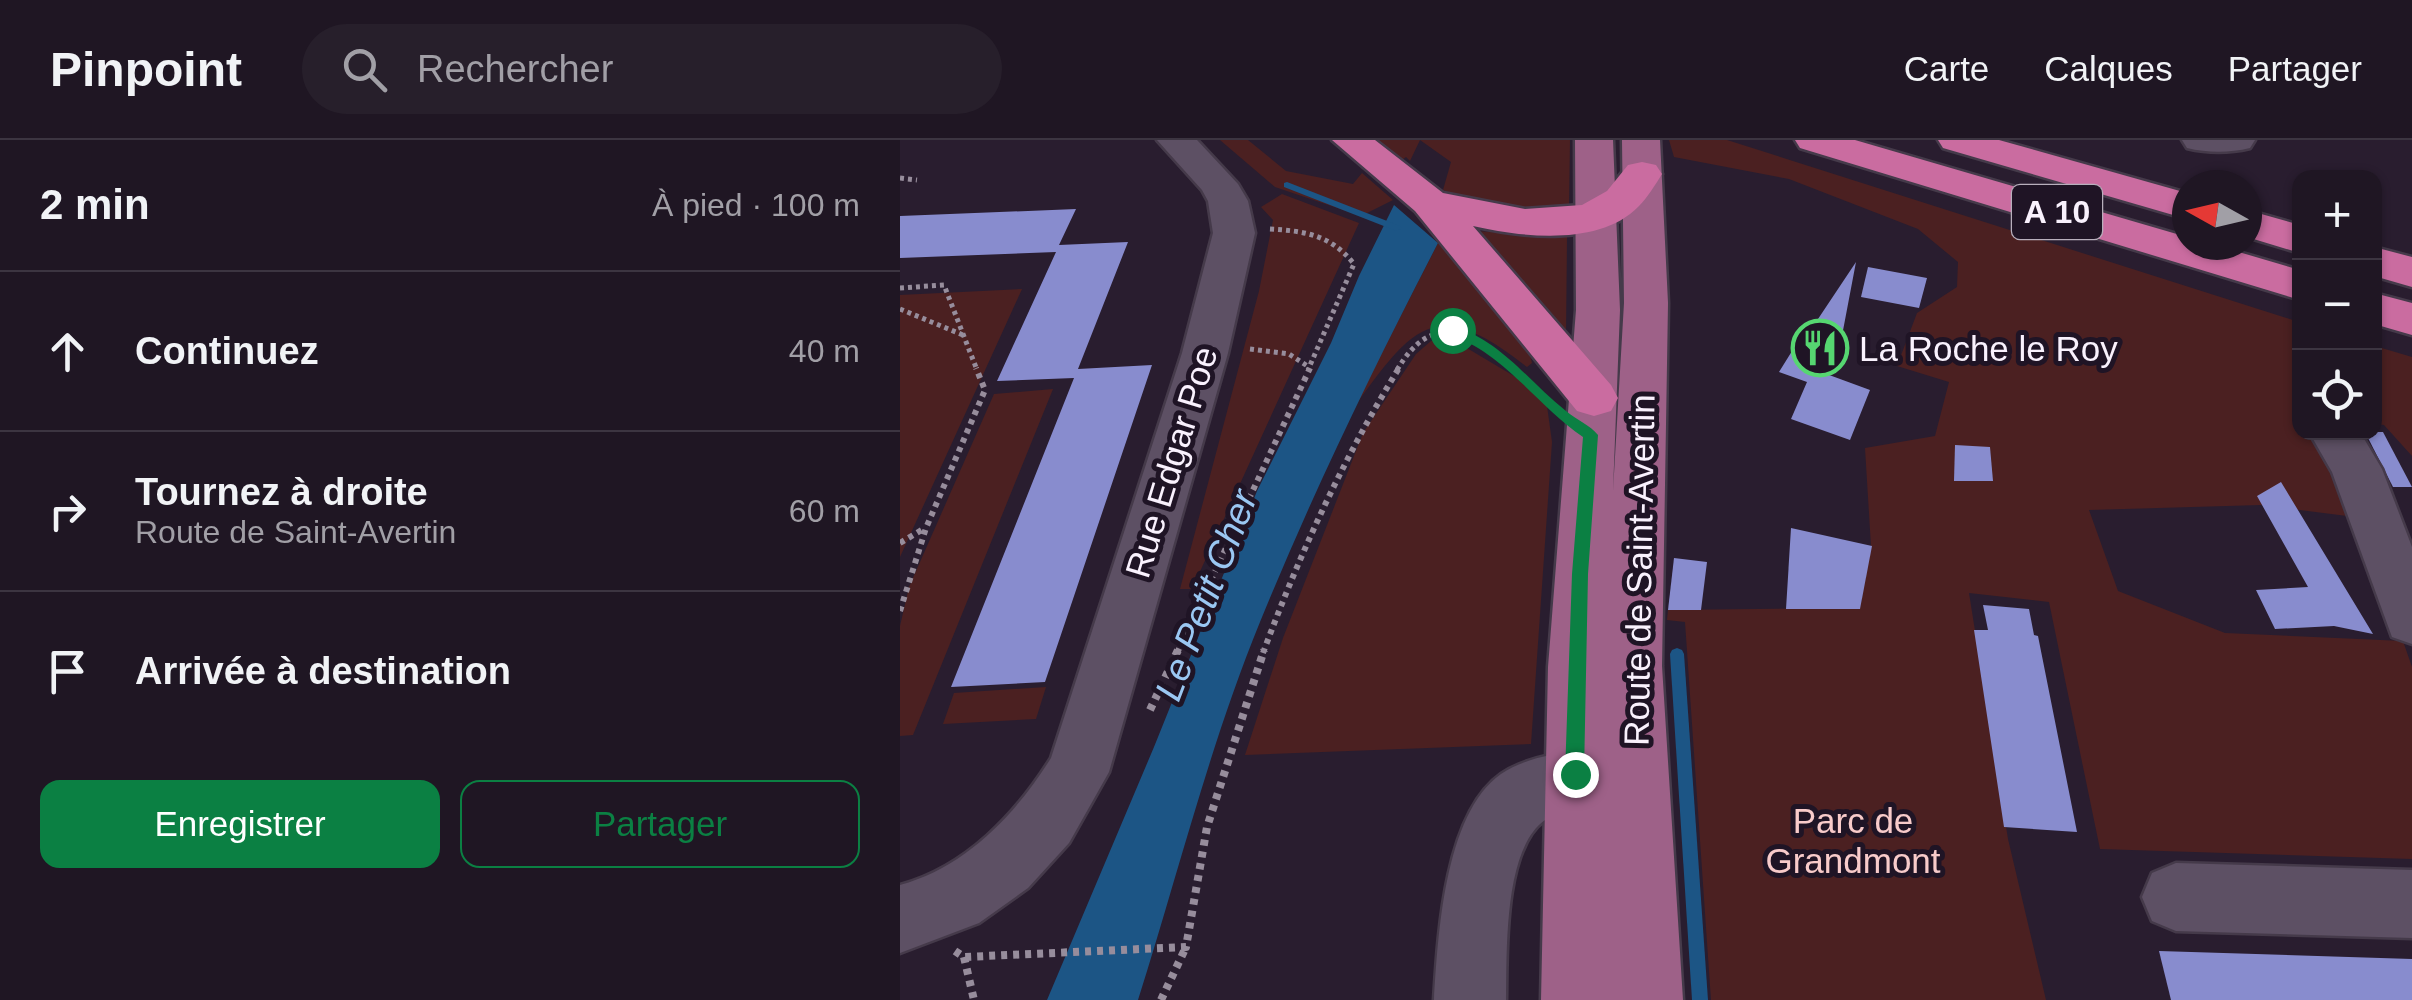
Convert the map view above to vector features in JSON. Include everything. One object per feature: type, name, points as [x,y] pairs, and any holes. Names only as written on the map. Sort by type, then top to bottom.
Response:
[{"type":"highway","points":[[1351,140],[1429,202],[1594,398]]},
{"type":"highway","name":"A 10","points":[[1814,140],[2292,283]]},
{"type":"highway","name":"A 10","points":[[1957,140],[2172,202]]},
{"type":"highway","points":[[1429,202],[1480,216],[1575,222],[1621,202],[1642,157]]},
{"type":"highway","points":[[2262,228],[2292,237]]},
{"type":"highway","points":[[2382,263],[2412,272]]},
{"type":"highway","points":[[2382,311],[2412,320]]},
{"type":"main road","name":"Route de Saint-Avertin","points":[[1577,1000],[1575,782],[1580,574],[1598,310],[1594,140]]},
{"type":"main road","name":"Route de Saint-Avertin","points":[[1642,157],[1646,303],[1633,666],[1648,1000]]},
{"type":"street","points":[[1176,140],[1218,184],[1228,201],[1234,228]]},
{"type":"street","points":[[2201,140],[2236,140]]},
{"type":"street","name":"Rue Edgar Poe","points":[[900,919],[947,902],[1023,848],[1065,796],[1078,772],[1205,352],[1234,228]]},
{"type":"street","points":[[2339,440],[2356,469],[2412,619]]},
{"type":"street","points":[[1470,1000],[1473,916],[1484,868],[1499,832],[1519,800],[1544,787],[1575,782]]},
{"type":"street","points":[[2176,898],[2412,904]]},
{"type":"path","points":[[902,178],[917,180]]},
{"type":"path","points":[[1145,721],[1354,264],[1341,244],[1317,232],[1234,228]]},
{"type":"path","points":[[900,288],[944,286],[984,390],[926,528],[900,611]]},
{"type":"path","points":[[900,308],[963,335]]},
{"type":"path","points":[[1161,1000],[1181,947],[1207,826],[1254,677],[1294,568],[1358,435],[1408,352],[1434,333],[1452,330],[1469,336],[1513,368]]},
{"type":"path","points":[[1205,352],[1265,348],[1289,354],[1309,367]]},
{"type":"path","points":[[900,543],[926,528]]},
{"type":"path","points":[[964,957],[1181,947]]},
{"type":"path","points":[[964,957],[977,948]]},
{"type":"path","points":[[964,957],[974,1000]]},
{"type":"green space","points":[[1220,140],[1248,140],[1286,171],[1353,184],[1362,173],[1393,200],[1361,216],[1275,187]]},
{"type":"green space","points":[[1376,140],[1420,140],[1410,161],[1406,157],[1402,160]]},
{"type":"green space","points":[[1420,140],[1570,140],[1569,210],[1505,206],[1443,190],[1451,162]]},
{"type":"green space","name":"Parc de Grandmont","points":[[1669,140],[1727,140],[2292,320],[2292,440],[2324,440],[2355,517],[2261,505],[2089,510],[2118,591],[2225,633],[2403,641],[2412,667],[2412,859],[2100,849],[2049,602],[1969,593],[2008,839],[2046,1000],[1711,1000],[1685,622],[1667,620],[1668,610],[1860,608],[1871,546],[1865,448],[1935,436],[1949,382],[1897,366],[1917,313],[1957,287],[1958,262],[1918,229],[1789,179],[1674,157]]},
{"type":"green space","points":[[1282,194],[1359,223],[1192,589],[1180,589],[1259,291],[1273,220],[1261,207]]},
{"type":"green space","points":[[1476,231],[1567,237],[1566,334]]},
{"type":"green space","points":[[1438,243],[1506,319],[1532,363],[1527,367],[1470,331],[1448,326],[1428,329],[1393,356],[1354,407]]},
{"type":"green space","points":[[1022,289],[900,557],[900,295]]},
{"type":"green space","points":[[1450,338],[1524,382],[1547,406],[1552,442],[1531,744],[1245,755],[1283,638],[1363,433],[1416,354],[1431,341]]},
{"type":"green space","points":[[2382,348],[2412,357],[2412,456],[2384,425]]},
{"type":"green space","points":[[1053,389],[913,735],[900,736],[900,626],[909,587],[994,394]]},
{"type":"green space","points":[[1046,687],[1036,719],[943,724],[954,693]]},
{"type":"water","name":"Le Petit Cher","points":[[1394,205],[1438,243],[1344,431],[1260,622],[1210,762],[1138,1000],[1047,1000],[1257,491]]},
{"type":"building","points":[[1076,209],[1059,245],[1128,242],[1078,369],[1152,365],[1045,682],[951,687],[1074,378],[997,381],[1056,252],[900,258],[900,216]]},
{"type":"building","points":[[1856,262],[1841,341],[1821,372],[1870,390],[1850,440],[1791,419],[1807,382],[1779,372]]},
{"type":"building","points":[[1868,267],[1927,278],[1919,308],[1861,297]]},
{"type":"building","points":[[2382,432],[2412,487],[2393,487],[2369,440],[2382,440]]},
{"type":"building","points":[[1955,445],[1990,447],[1993,481],[1954,481]]},
{"type":"building","points":[[2281,482],[2373,634],[2334,626],[2275,629],[2256,590],[2308,587],[2257,496]]},
{"type":"building","points":[[1791,528],[1872,546],[1860,609],[1786,609]]},
{"type":"building","points":[[1674,558],[1707,562],[1701,610],[1668,610]]},
{"type":"building","points":[[1983,605],[2029,609],[2034,635],[2038,636],[2077,832],[2004,827],[1974,630],[1988,630]]},
{"type":"building","points":[[2159,951],[2412,959],[2412,1000],[2171,1000]]},
{"type":"waterway","points":[[1287,185],[1397,228]]},
{"type":"waterway","points":[[1677,654],[1700,1000]]},
{"type":"place","name":"La Roche le Roy","points":[[1820,348]]},
{"type":"route","points":[[1452,330],[1469,336],[1513,368],[1560,414],[1591,435],[1580,574],[1575,774]]}]
